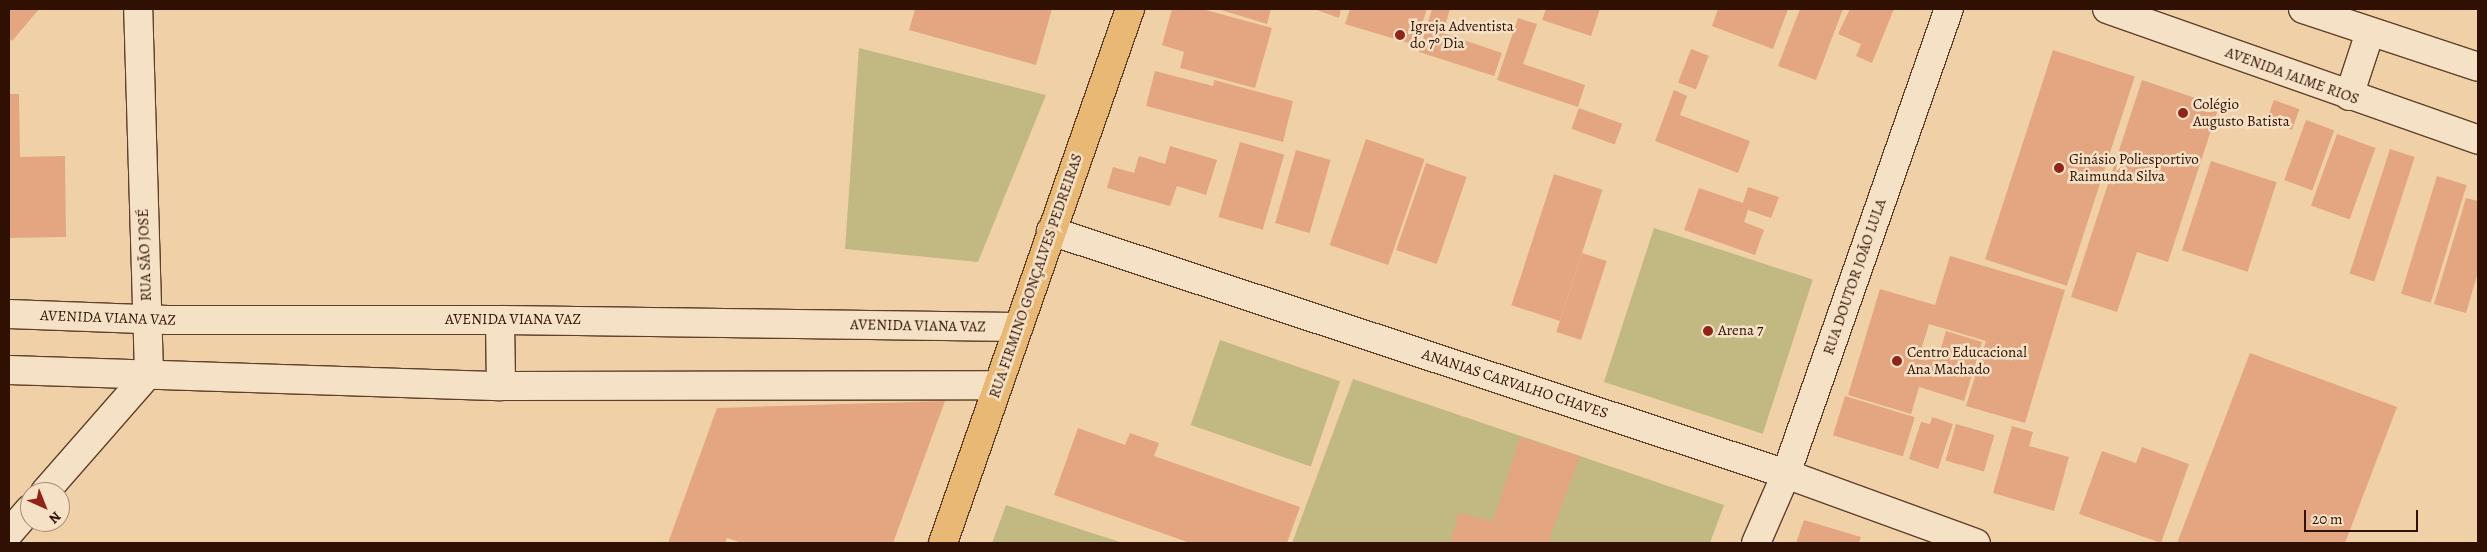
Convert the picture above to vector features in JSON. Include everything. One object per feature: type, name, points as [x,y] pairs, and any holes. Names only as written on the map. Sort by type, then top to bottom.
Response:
[{"type":"main road","name":"RUA FIRMINO GONÇALVES PEDREIRAS","points":[[942,543],[1130,9]]},
{"type":"street","name":"RUA SÃO JOSÉ","points":[[138,9],[149,373]]},
{"type":"street","name":"RUA DOUTOR JOÃO LULA","points":[[1756,543],[1786,474],[1949,9]]},
{"type":"street","name":"AVENIDA JAIME RIOS","points":[[2107,9],[2478,140]]},
{"type":"street","points":[[2303,9],[2478,67]]},
{"type":"street","points":[[2349,96],[2370,32]]},
{"type":"street","name":"ANANIAS CARVALHO CHAVES","points":[[1052,230],[1786,474],[1976,543]]},
{"type":"street","name":"AVENIDA VIANA VAZ","points":[[9,314],[147,320],[500,320],[1018,327]]},
{"type":"street","points":[[500,320],[501,386]]},
{"type":"street","points":[[9,370],[149,373],[501,386],[997,385]]},
{"type":"street","points":[[54,482],[149,373]]},
{"type":"street","points":[[9,533],[20,520]]},
{"type":"shaded area","points":[[859,48],[1046,95],[978,262],[845,249]]},
{"type":"shaded area","points":[[1654,228],[1813,280],[1763,434],[1604,382]]},
{"type":"shaded area","points":[[1220,340],[1340,381],[1311,466],[1191,425]]},
{"type":"shaded area","points":[[1353,379],[1724,505],[1710,543],[1292,543]]},
{"type":"shaded area","points":[[1006,505],[1123,543],[992,543]]},
{"type":"building","points":[[9,9],[39,9],[12,41],[9,38]]},
{"type":"building","points":[[915,9],[1052,9],[1036,65],[909,30]]},
{"type":"building","points":[[1172,9],[1202,9],[1272,28],[1255,88],[1180,68],[1184,52],[1162,45]]},
{"type":"building","points":[[1218,9],[1271,9],[1267,24]]},
{"type":"building","points":[[1314,9],[1341,9],[1339,18]]},
{"type":"building","name":"Igreja Adventista do 7º Dia","points":[[1350,9],[1427,9],[1415,45],[1345,24]]},
{"type":"building","points":[[1432,9],[1450,9],[1443,33],[1502,53],[1494,76],[1419,52]]},
{"type":"building","points":[[1546,9],[1600,9],[1591,36],[1542,20]]},
{"type":"building","points":[[1718,9],[1788,9],[1773,49],[1712,26]]},
{"type":"building","points":[[1800,9],[1843,9],[1816,80],[1778,66]]},
{"type":"building","points":[[1850,9],[1894,9],[1872,63],[1856,56],[1861,44],[1838,34]]},
{"type":"building","points":[[1518,18],[1537,24],[1523,64],[1585,85],[1578,107],[1497,80]]},
{"type":"building","points":[[1691,49],[1709,56],[1696,89],[1678,83]]},
{"type":"building","name":"Ginásio Poliesportivo Raimunda Silva","points":[[2053,50],[2135,77],[2067,286],[1985,259]]},
{"type":"building","points":[[1155,71],[1213,86],[1214,80],[1293,101],[1283,142],[1146,106]]},
{"type":"building","points":[[2142,80],[2219,106],[2168,262],[2137,252],[2117,312],[2071,297]]},
{"type":"building","points":[[1674,90],[1687,96],[1680,115],[1750,141],[1738,173],[1655,141]]},
{"type":"building","points":[[9,94],[19,94],[20,157],[65,156],[66,237],[9,238]]},
{"type":"building","points":[[2274,100],[2299,109],[2292,130],[2266,121]]},
{"type":"building","points":[[1579,108],[1622,124],[1615,144],[1571,129]]},
{"type":"building","points":[[2306,120],[2334,130],[2312,190],[2284,180]]},
{"type":"building","points":[[2337,134],[2376,148],[2350,219],[2311,205]]},
{"type":"building","points":[[1366,139],[1425,159],[1388,265],[1330,245]]},
{"type":"building","points":[[1240,142],[1284,155],[1263,230],[1219,217]]},
{"type":"building","points":[[1170,146],[1217,160],[1206,195],[1177,186],[1170,206],[1107,188],[1113,167],[1134,173],[1139,156],[1165,164]]},
{"type":"building","points":[[2390,149],[2415,157],[2374,282],[2350,274]]},
{"type":"building","points":[[1296,150],[1331,160],[1310,233],[1275,223]]},
{"type":"building","points":[[2211,161],[2277,182],[2248,272],[2182,250]]},
{"type":"building","points":[[1426,163],[1467,177],[1437,264],[1396,250]]},
{"type":"building","points":[[1554,174],[1603,190],[1560,321],[1511,305]]},
{"type":"building","points":[[2437,176],[2467,185],[2431,303],[2401,294]]},
{"type":"building","points":[[1748,187],[1779,197],[1771,218],[1748,210],[1744,222],[1764,230],[1755,255],[1684,230],[1699,188],[1743,203]]},
{"type":"building","points":[[2466,198],[2478,201],[2478,272],[2466,313],[2434,304]]},
{"type":"building","points":[[1582,253],[1607,261],[1581,340],[1556,332]]},
{"type":"building","points":[[1950,256],[2065,290],[2025,423],[1966,406],[1986,341],[1929,324],[1920,353],[1938,358],[1946,331],[1982,342],[1964,401],[1919,387],[1911,414],[1848,395],[1880,289],[1935,305]]},
{"type":"building","points":[[2250,353],[2397,407],[2345,543],[2177,543]]},
{"type":"building","points":[[1845,396],[1915,417],[1903,457],[1833,435]]},
{"type":"building","points":[[945,401],[893,543],[742,543],[727,538],[725,543],[668,543],[717,408]]},
{"type":"building","points":[[1932,417],[1953,424],[1938,469],[1909,459],[1921,422],[1930,424]]},
{"type":"building","points":[[1956,424],[1994,435],[1984,472],[1946,461]]},
{"type":"building","points":[[2012,426],[2033,432],[2029,446],[2069,457],[2054,511],[1993,493]]},
{"type":"building","points":[[1078,428],[1125,445],[1130,433],[1159,443],[1154,456],[1300,507],[1287,543],[1190,543],[1054,495]]},
{"type":"building","points":[[1520,437],[1580,456],[1548,543],[1450,543],[1459,513],[1493,521]]},
{"type":"building","points":[[2142,447],[2189,464],[2161,543],[2079,514],[2102,451],[2136,463]]},
{"type":"building","points":[[1804,520],[1861,537],[1859,543],[1796,543]]},
{"type":"place","name":"Igreja Adventista do 7º Dia","points":[[1400,35]]},
{"type":"place","name":"Colégio Augusto Batista","points":[[2183,113]]},
{"type":"place","name":"Ginásio Poliesportivo Raimunda Silva","points":[[2059,168]]},
{"type":"place","name":"Arena 7","points":[[1708,331]]},
{"type":"place","name":"Centro Educacional Ana Machado","points":[[1897,361]]}]
